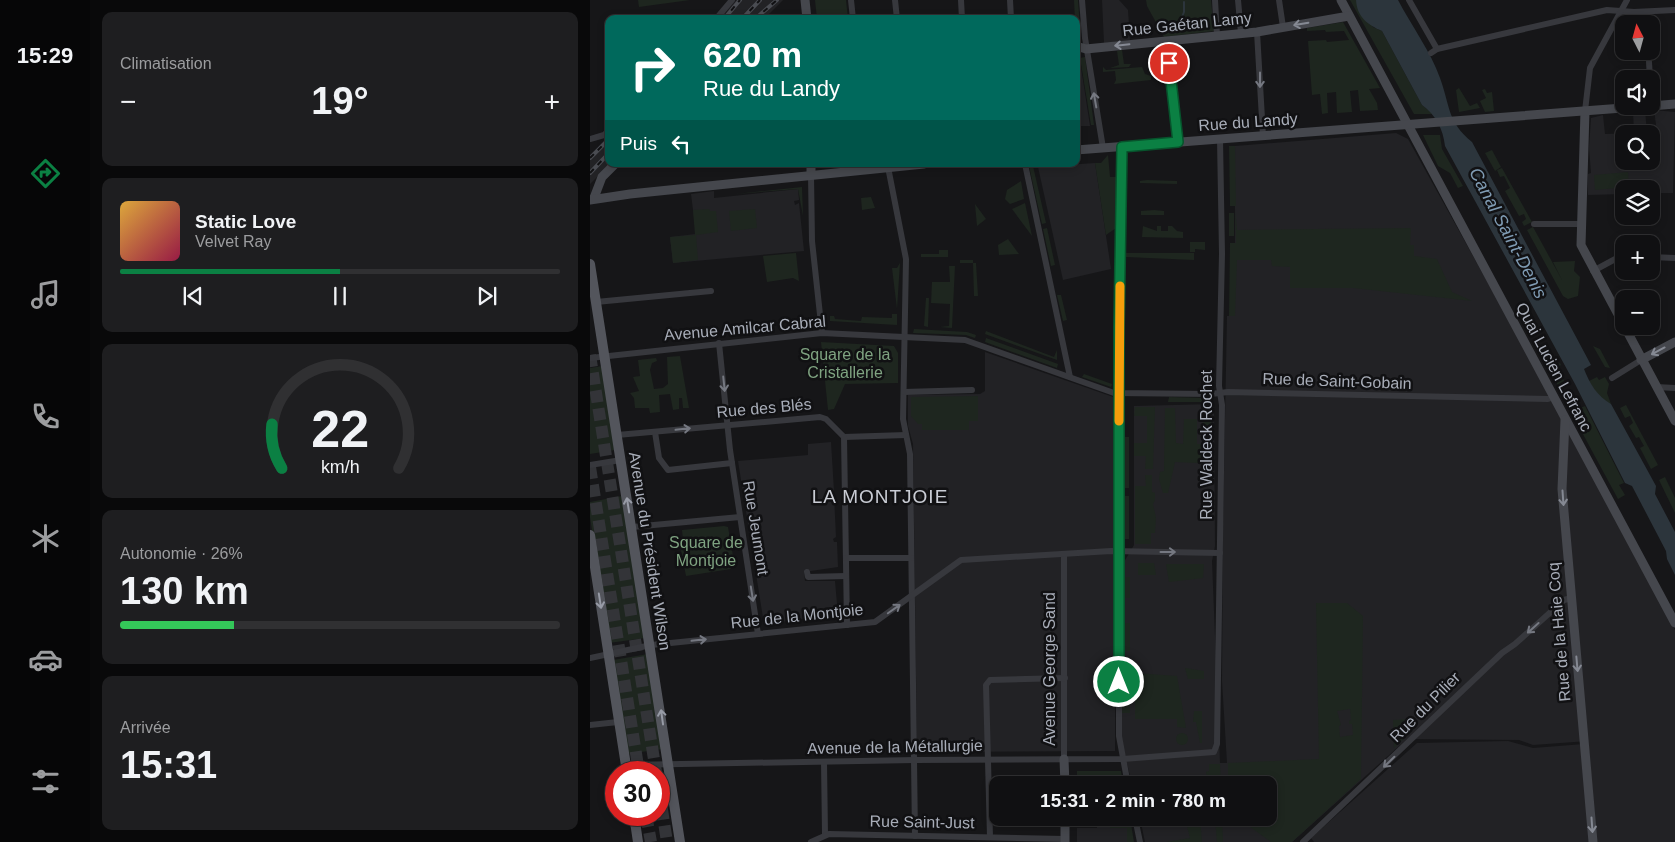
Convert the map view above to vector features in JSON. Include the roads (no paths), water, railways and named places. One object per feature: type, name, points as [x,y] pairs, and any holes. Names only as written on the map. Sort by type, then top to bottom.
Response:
[{"type":"main road","points":[[805,0],[806,15]]},
{"type":"main road","name":"Quai Lucien Lefranc","points":[[1341,0],[1675,623]]},
{"type":"main road","name":"Rue Gaétan Lamy","points":[[1086,49],[1257,32],[1349,16]]},
{"type":"main road","points":[[1080,47],[1086,49]]},
{"type":"main road","points":[[1660,105],[1675,104]]},
{"type":"main road","points":[[1615,109],[1585,111],[1581,245],[1593,271],[1675,421]]},
{"type":"main road","name":"Rue du Landy","points":[[1080,150],[1585,111]]},
{"type":"main road","points":[[591,198],[602,177],[612,167]]},
{"type":"main road","points":[[811,167],[811,175]]},
{"type":"main road","points":[[591,198],[897,167]]},
{"type":"main road","name":"Avenue du Président Wilson","points":[[590,264],[667,761]]},
{"type":"main road","points":[[1641,360],[1675,342]]},
{"type":"main road","name":"Rue de la Haie Coq","points":[[1565,420],[1562,489],[1593,842]]},
{"type":"main road","points":[[1564,453],[1580,448]]},
{"type":"main road","points":[[590,535],[625,761]]},
{"type":"main road","name":"Avenue George Sand","points":[[1064,759],[1064,776]]},
{"type":"main road","name":"Avenue du Président Wilson","points":[[670,779],[680,842]]},
{"type":"main road","points":[[636,826],[638,842]]},
{"type":"main road","points":[[1065,826],[1065,840]]},
{"type":"street","points":[[719,15],[732,0]]},
{"type":"street","points":[[851,0],[853,15]]},
{"type":"street","points":[[895,0],[897,15]]},
{"type":"street","points":[[961,0],[962,15]]},
{"type":"street","points":[[1010,0],[1011,15]]},
{"type":"street","points":[[1082,0],[1086,49],[1102,148]]},
{"type":"street","points":[[1214,0],[1217,36]]},
{"type":"street","points":[[1238,0],[1242,33]]},
{"type":"street","points":[[1279,0],[1283,27]]},
{"type":"street","points":[[1409,0],[1434,51],[1607,10],[1634,12],[1675,10]]},
{"type":"street","points":[[1585,111],[1590,68],[1627,0]]},
{"type":"street","points":[[1257,32],[1263,136]]},
{"type":"street","points":[[1166,40],[1178,142]]},
{"type":"street","points":[[1648,62],[1649,70]]},
{"type":"street","points":[[590,139],[605,134]]},
{"type":"street","name":"Rue Waldeck Rochet","points":[[1216,750],[1222,414],[1220,393],[1222,254],[1220,140]]},
{"type":"street","points":[[1122,147],[1119,393],[1119,736],[1126,776]]},
{"type":"street","points":[[1026,167],[1070,377]]},
{"type":"street","points":[[888,168],[906,259],[904,420],[910,454],[910,597],[915,760],[915,836]]},
{"type":"street","points":[[811,175],[812,241],[822,333]]},
{"type":"street","points":[[1534,224],[1581,224]]},
{"type":"street","points":[[1660,257],[1675,258]]},
{"type":"street","points":[[1593,271],[1615,259]]},
{"type":"street","points":[[596,302],[711,291]]},
{"type":"street","name":"Avenue Amilcar Cabral","points":[[590,358],[822,333],[965,340],[1119,393]]},
{"type":"street","name":"Rue Jeumont","points":[[720,343],[732,463],[758,634]]},
{"type":"street","points":[[1612,378],[1641,360]]},
{"type":"street","points":[[1656,387],[1675,388]]},
{"type":"street","points":[[904,392],[972,390]]},
{"type":"street","name":"Rue de Saint-Gobain","points":[[1119,393],[1548,399],[1554,397]]},
{"type":"street","name":"Rue des Blés","points":[[617,435],[820,417],[826,419],[844,437]]},
{"type":"street","points":[[655,432],[659,458],[668,470],[732,463]]},
{"type":"street","points":[[847,625],[844,437],[906,435]]},
{"type":"street","points":[[590,465],[621,460]]},
{"type":"street","points":[[632,527],[740,517]]},
{"type":"street","name":"Rue de la Montjoie","points":[[590,658],[650,645],[875,622],[962,560],[1119,551],[1220,552]]},
{"type":"street","name":"Avenue George Sand","points":[[1064,554],[1064,759]]},
{"type":"street","points":[[846,560],[911,558]]},
{"type":"street","points":[[807,572],[808,577],[846,576]]},
{"type":"street","name":"Rue du Pilier","points":[[1303,842],[1502,653],[1515,644],[1564,600],[1571,598]]},
{"type":"street","points":[[990,837],[986,686],[988,682],[1065,678]]},
{"type":"street","points":[[590,725],[618,722]]},
{"type":"street","name":"Avenue de la Métallurgie","points":[[670,766],[915,760],[1123,759],[1210,754],[1216,750]]},
{"type":"street","points":[[811,842],[825,834],[824,762]]},
{"type":"street","points":[[1137,826],[1140,842]]},
{"type":"street","name":"Rue Saint-Just","points":[[825,834],[1065,840]]},
{"type":"water","name":"Canal Saint-Denis","points":[[1356,0],[1398,0],[1426,48],[1440,78],[1450,113],[1464,135],[1472,142],[1591,365],[1584,369],[1589,380],[1594,389],[1611,404],[1656,486],[1655,494],[1675,532],[1675,575],[1667,559],[1666,551],[1632,486],[1625,483],[1575,384],[1445,146],[1443,134],[1438,123],[1422,105],[1382,31],[1372,26],[1361,16]]},
{"type":"waterway","points":[[1182,29],[1180,22],[1184,12],[1184,2]]},
{"type":"tunnel","points":[[590,355],[654,761]]},
{"type":"tunnel","points":[[590,467],[637,761]]},
{"type":"tunnel","points":[[648,826],[651,842]]},
{"type":"tunnel","points":[[665,826],[667,842]]},
{"type":"railway","points":[[727,15],[740,0]]},
{"type":"railway","points":[[746,15],[760,0]]},
{"type":"railway","points":[[760,15],[777,0]]},
{"type":"railway","points":[[590,158],[605,143]]},
{"type":"railway","points":[[590,173],[605,157]]},
{"type":"district","name":"LA MONTJOIE","points":[[880,496]]},
{"type":"park label","name":"Square de la Cristallerie","points":[[845,363]]},
{"type":"park label","name":"Square de Montjoie","points":[[706,551]]}]
